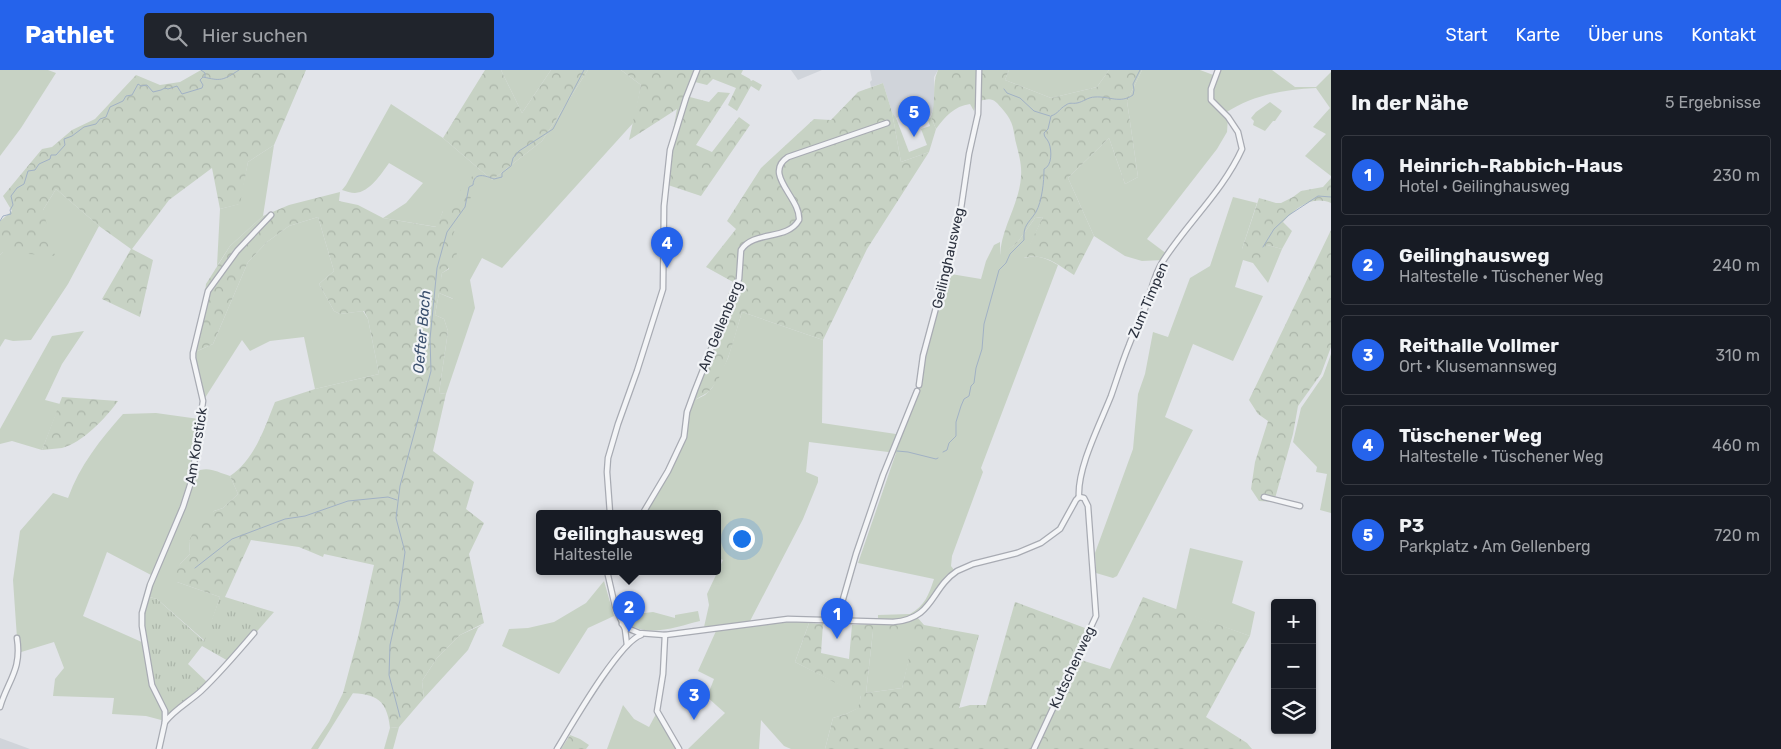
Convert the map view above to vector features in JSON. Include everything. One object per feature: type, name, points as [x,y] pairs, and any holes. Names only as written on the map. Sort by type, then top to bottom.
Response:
[{"type":"street","points":[[610,510],[608,458],[663,289],[664,206],[670,150],[697,70]]},
{"type":"street","name":"Geilinghausweg","points":[[919,385],[923,356],[959,222],[966,172],[978,114],[979,70]]},
{"type":"street","name":"Zum Timpen","points":[[1079,497],[1079,483],[1089,452],[1128,347],[1145,309],[1158,268],[1227,176],[1242,148],[1238,132],[1228,117],[1211,100],[1211,89],[1218,70]]},
{"type":"street","name":"Am Gellenberg","points":[[645,510],[668,471],[684,437],[688,409],[739,279],[742,250],[751,241],[794,227],[799,220],[797,206],[779,175],[781,163],[788,157],[887,124]]},
{"type":"street","name":"Am Korstick","points":[[159,749],[165,722],[165,711],[152,685],[143,634],[142,613],[150,585],[183,507],[192,479],[203,401],[193,353],[208,291],[237,251],[272,215]]},
{"type":"street","points":[[837,620],[856,554],[883,475],[917,391]]},
{"type":"street","points":[[622,624],[635,632],[665,635],[769,620],[893,622],[914,618],[925,610],[948,578],[956,571],[1030,548],[1057,532],[1079,497]]},
{"type":"street","name":"Kutschenweg","points":[[1034,749],[1096,616],[1088,506],[1084,498],[1079,497]]},
{"type":"street","points":[[1264,497],[1300,506]]},
{"type":"street","points":[[609,575],[615,606],[626,634],[627,645]]},
{"type":"street","points":[[165,722],[170,715],[199,692],[232,660],[254,633]]},
{"type":"street","points":[[557,749],[600,679],[632,639],[643,634]]},
{"type":"street","points":[[665,635],[663,674],[657,711],[679,749]]},
{"type":"street","points":[[0,707],[12,682],[18,658],[17,638]]},
{"type":"shaded area","points":[[791,70],[822,70],[798,80]]},
{"type":"shaded area","points":[[870,70],[938,70],[934,77],[934,109],[928,120],[923,107],[896,118],[892,112],[883,83],[871,87]]},
{"type":"shaded area","points":[[0,738],[30,749],[0,749]]},
{"type":"green space","points":[[0,70],[48,70],[56,73],[21,128],[0,156]]},
{"type":"green space","points":[[201,70],[306,70],[274,145],[248,162],[240,204],[220,209],[212,168],[169,200],[132,249],[153,260],[140,317],[102,299],[131,249],[99,226],[56,189],[43,210],[55,256],[3,252],[0,255],[0,221],[12,211],[3,196],[42,149],[52,147],[72,130],[95,119],[136,75],[160,85],[180,82]]},
{"type":"green space","points":[[485,70],[501,70],[522,113],[551,70],[588,70],[542,141],[492,180],[443,138]]},
{"type":"green space","points":[[501,70],[551,70],[522,113]]},
{"type":"green space","points":[[588,70],[621,70],[641,85],[634,122],[502,268],[482,258],[470,280],[475,308],[446,394],[439,393],[448,331],[444,319],[435,315],[439,293],[453,299],[441,278],[442,273],[449,269],[451,240],[455,229],[443,211],[437,227],[383,218],[406,203],[423,183],[389,163],[375,182],[366,189],[355,193],[342,190],[391,104],[443,138],[492,180],[542,141]]},
{"type":"green space","points":[[621,70],[743,70],[741,74],[751,81],[753,80],[762,85],[759,91],[751,86],[737,111],[728,105],[736,88],[713,79],[707,85],[691,81],[686,96],[709,102],[718,92],[730,93],[696,145],[712,152],[739,117],[750,125],[701,196],[665,184],[677,109],[629,140],[641,85]]},
{"type":"green space","points":[[938,70],[1009,70],[1005,80],[1051,98],[1097,87],[1109,70],[1142,70],[1127,101],[1138,177],[1125,184],[1109,138],[1068,178],[1094,236],[1074,275],[1056,263],[1044,258],[1023,258],[1043,217],[1035,218],[1017,243],[1000,256],[1003,236],[1017,197],[1021,177],[1020,160],[1013,126],[1010,119],[995,101],[986,99],[976,102],[974,111],[970,104],[959,107],[946,116],[936,129],[931,117]]},
{"type":"green space","points":[[1009,70],[1109,70],[1097,87],[1051,98],[1005,80]]},
{"type":"green space","points":[[1142,70],[1200,70],[1216,76],[1219,70],[1272,70],[1295,87],[1316,87],[1331,72],[1331,176],[1305,156],[1326,134],[1313,127],[1330,108],[1316,88],[1269,94],[1247,101],[1225,113],[1228,117],[1227,132],[1217,149],[1147,239],[1167,254],[1163,260],[1142,261],[1125,256],[1094,236],[1068,178],[1109,138],[1125,184],[1138,177],[1127,101]]},
{"type":"green space","points":[[883,83],[892,112],[901,162],[929,152],[867,249],[823,340],[742,312],[722,373],[711,389],[695,400],[686,413],[693,387],[733,282],[706,267],[736,229],[727,221],[761,168],[814,119],[831,120],[858,92]]},
{"type":"green space","points":[[1270,102],[1282,111],[1265,131],[1253,125],[1254,121],[1251,118]]},
{"type":"green space","points":[[892,112],[909,152],[927,145],[921,129],[930,126],[928,120],[931,117],[936,129],[929,152],[901,162]]},
{"type":"green space","points":[[274,145],[263,216],[230,246],[217,266],[220,209],[239,204],[248,162]]},
{"type":"green space","points":[[474,174],[477,185],[455,229],[452,240],[456,240],[457,255],[451,267],[442,273],[441,278],[449,281],[454,299],[439,293],[435,315],[444,319],[448,331],[439,393],[446,394],[433,451],[474,482],[466,509],[484,523],[469,554],[484,623],[460,635],[437,658],[422,681],[424,698],[399,727],[390,728],[385,709],[376,698],[362,694],[343,693],[374,565],[324,554],[323,557],[299,547],[251,540],[225,597],[177,582],[174,576],[180,564],[190,554],[189,541],[198,522],[214,511],[223,508],[238,494],[230,476],[246,461],[258,443],[275,402],[315,389],[379,374],[368,319],[364,311],[340,314],[334,311],[319,284],[334,271],[318,217],[289,226],[267,242],[248,262],[213,344],[193,353],[206,284],[230,246],[263,216],[289,205],[340,192],[339,201],[358,205],[383,218],[436,227],[443,211]]},
{"type":"green space","points":[[1331,178],[1331,203],[1317,201],[1304,204],[1283,222],[1292,231],[1282,249],[1267,245],[1260,258],[1243,259],[1242,249],[1259,198],[1281,203],[1301,191],[1323,187]]},
{"type":"green space","points":[[56,189],[99,226],[68,284],[31,340],[13,341],[5,339],[0,347],[0,255],[43,210]]},
{"type":"green space","points":[[1233,197],[1257,203],[1242,249],[1267,245],[1282,249],[1268,283],[1253,263],[1243,260],[1235,287],[1263,296],[1233,361],[1193,344],[1165,417],[1193,430],[1117,576],[1113,578],[1096,573],[1095,553],[1133,449],[1138,394],[1145,374],[1153,332],[1168,337],[1190,278],[1210,266]]},
{"type":"green space","points":[[318,217],[334,271],[319,284],[334,311],[340,314],[363,311],[368,319],[379,374],[315,389],[304,337],[270,341],[250,351],[242,340],[203,401],[193,353],[213,344],[248,262],[267,242],[289,226]]},
{"type":"green space","points":[[1043,217],[1024,258],[1042,257],[1058,265],[981,468],[983,472],[952,556],[951,566],[954,570],[931,600],[910,618],[901,621],[878,620],[878,615],[910,614],[915,611],[926,599],[934,579],[858,563],[896,453],[809,442],[806,472],[818,477],[818,482],[803,519],[749,623],[704,627],[709,605],[707,594],[716,575],[721,575],[723,560],[721,559],[721,510],[646,510],[682,445],[687,433],[688,413],[695,400],[705,395],[712,388],[728,358],[742,312],[823,340],[822,423],[896,434],[920,380],[924,349],[950,253],[953,257],[951,274],[981,279],[986,261],[994,245],[1000,242],[1000,255],[1017,243],[1035,218]]},
{"type":"green space","points":[[1331,230],[1331,347],[1321,374],[1298,406],[1293,434],[1274,502],[1259,501],[1251,489],[1255,462],[1268,421],[1258,414],[1249,400]]},
{"type":"green space","points":[[84,331],[62,364],[45,400],[60,404],[42,450],[12,441],[0,444],[0,429],[52,336]]},
{"type":"green space","points":[[1331,354],[1331,513],[1320,510],[1327,474],[1316,472],[1317,467],[1293,442],[1301,408],[1323,376]]},
{"type":"green space","points":[[62,397],[118,401],[100,422],[78,441],[62,448],[42,450]]},
{"type":"green space","points":[[156,413],[199,419],[193,473],[208,469],[230,476],[238,494],[223,508],[214,511],[189,541],[190,554],[180,564],[177,582],[220,597],[205,641],[157,599],[146,596],[153,576],[107,552],[83,616],[144,643],[165,721],[146,716],[112,714],[114,698],[53,696],[55,679],[64,668],[54,642],[18,653],[13,580],[20,531],[53,493],[68,498],[78,475],[91,453],[123,414]]},
{"type":"green space","points":[[1190,548],[1243,561],[1232,603],[1255,612],[1250,636],[1176,610]]},
{"type":"green space","points":[[604,581],[614,616],[588,628],[559,674],[502,646],[509,629],[528,628],[554,622],[586,603]]},
{"type":"green space","points":[[146,596],[157,599],[204,641],[220,597],[274,612],[230,662],[202,646],[188,664],[207,682],[165,721],[165,711],[152,685],[142,626]]},
{"type":"green space","points":[[1143,597],[1250,636],[1206,717],[1247,743],[1252,749],[825,749],[833,718],[858,708],[861,696],[795,662],[809,623],[823,624],[821,653],[849,659],[852,625],[894,624],[917,617],[924,625],[979,635],[959,708],[970,705],[986,705],[1015,602],[1093,631],[1081,660],[1110,669]],"holes":[[[873,631],[915,631],[902,688],[866,693]]]},
{"type":"green space","points":[[621,608],[636,614],[653,612],[675,618],[675,615],[698,611],[700,621],[667,629],[644,630],[634,627],[625,620],[619,610]]},
{"type":"green space","points":[[769,620],[810,620],[795,662],[861,695],[859,708],[833,718],[825,749],[791,749],[784,746],[761,720],[759,749],[688,749],[725,713],[707,697],[714,679],[698,671],[716,631]]},
{"type":"green space","points":[[482,625],[478,628],[468,650],[424,698],[422,681],[437,658],[460,635]]},
{"type":"green space","points":[[873,631],[916,631],[902,688],[866,693]]},
{"type":"green space","points":[[343,693],[353,693],[318,749],[311,749],[329,722]]},
{"type":"green space","points":[[623,705],[634,719],[649,727],[656,714],[677,749],[607,749]]},
{"type":"green space","points":[[399,727],[393,749],[384,749],[390,728]]},
{"type":"green space","points":[[570,735],[589,745],[586,749],[561,749]]},
{"type":"waterway","points":[[201,70],[205,73],[205,77]]},
{"type":"waterway","name":"Oefter Bach","points":[[0,221],[3,216],[11,214],[10,210],[13,205],[11,196],[17,188],[24,184],[28,171],[35,170],[39,164],[50,159],[51,155],[56,155],[65,145],[64,139],[72,136],[84,127],[96,124],[100,119],[106,117],[110,107],[123,101],[126,96],[132,95],[138,84],[141,86],[147,85],[153,92],[177,86],[182,94],[202,88],[203,85],[200,80],[203,77],[221,79],[239,70]]},
{"type":"waterway","name":"Oefter Bach","points":[[400,717],[389,675],[390,645],[400,600],[405,552],[396,518],[400,486],[431,371],[430,339],[437,268],[447,232],[465,207],[469,187],[473,185],[478,176],[494,179],[502,177],[502,173],[511,166],[513,158],[519,151],[553,129],[584,70]]},
{"type":"waterway","points":[[943,452],[947,450],[949,443],[956,436],[956,422],[961,406],[964,399],[969,396],[971,386],[974,383],[982,349],[984,324],[999,270],[1006,263],[1010,254],[1024,240],[1025,228],[1036,212],[1040,202],[1044,169],[1049,165],[1051,158],[1050,146],[1044,136],[1051,116],[1067,104],[1092,97],[1128,98],[1133,95],[1133,84],[1140,70]]},
{"type":"waterway","points":[[1004,89],[1007,93],[1020,98],[1034,111],[1050,116]]},
{"type":"waterway","points":[[1263,247],[1274,229],[1289,215],[1318,196],[1331,197]]},
{"type":"waterway","points":[[897,451],[938,458]]},
{"type":"waterway","points":[[195,568],[232,539],[285,519],[305,516],[348,501],[388,497],[397,500]]},
{"type":"place","name":"P3","points":[[914,137]]},
{"type":"place","name":"Tüschener Weg","points":[[667,268]]},
{"type":"place","name":"Geilinghausweg","points":[[629,632]]},
{"type":"place","name":"Heinrich-Rabbich-Haus","points":[[837,639]]},
{"type":"place","name":"Reithalle Vollmer","points":[[694,720]]}]
